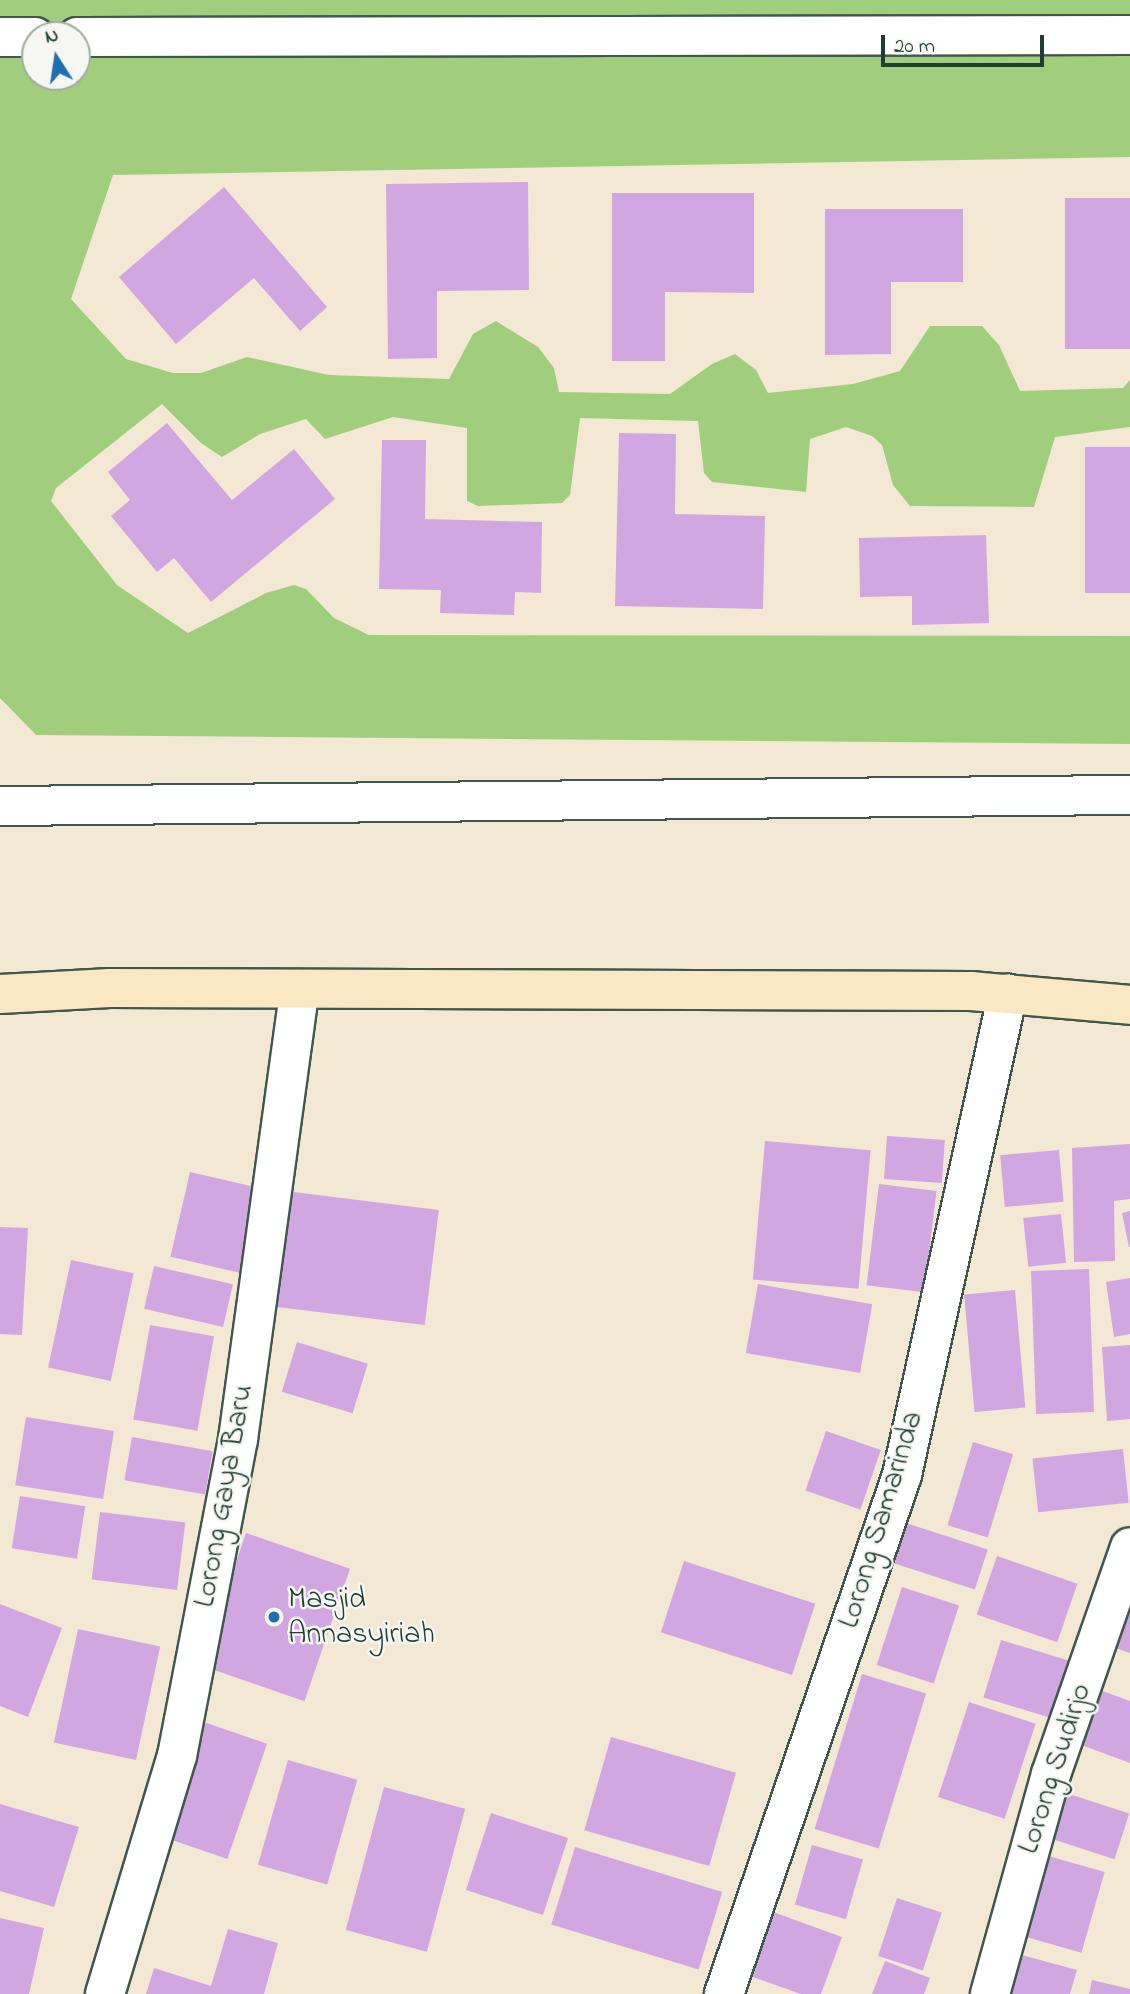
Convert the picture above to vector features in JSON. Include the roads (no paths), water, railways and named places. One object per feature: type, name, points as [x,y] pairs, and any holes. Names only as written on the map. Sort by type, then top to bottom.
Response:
[{"type":"main road","points":[[1,994],[110,988],[1008,994],[1130,1005]]},
{"type":"street","points":[[91,37],[1130,35]]},
{"type":"street","points":[[0,37],[21,37]]},
{"type":"street","points":[[0,806],[1130,795]]},
{"type":"street","name":"Lorong Gaya Baru","points":[[104,1994],[180,1743],[238,1439],[300,989]]},
{"type":"street","name":"Lorong Samarinda","points":[[724,1994],[902,1475],[1008,994]]},
{"type":"street","name":"Lorong Sudirjo","points":[[989,1994],[1051,1774],[1130,1547]]},
{"type":"place","name":"Masjid Annasyiriah","points":[[274,1617]]}]
